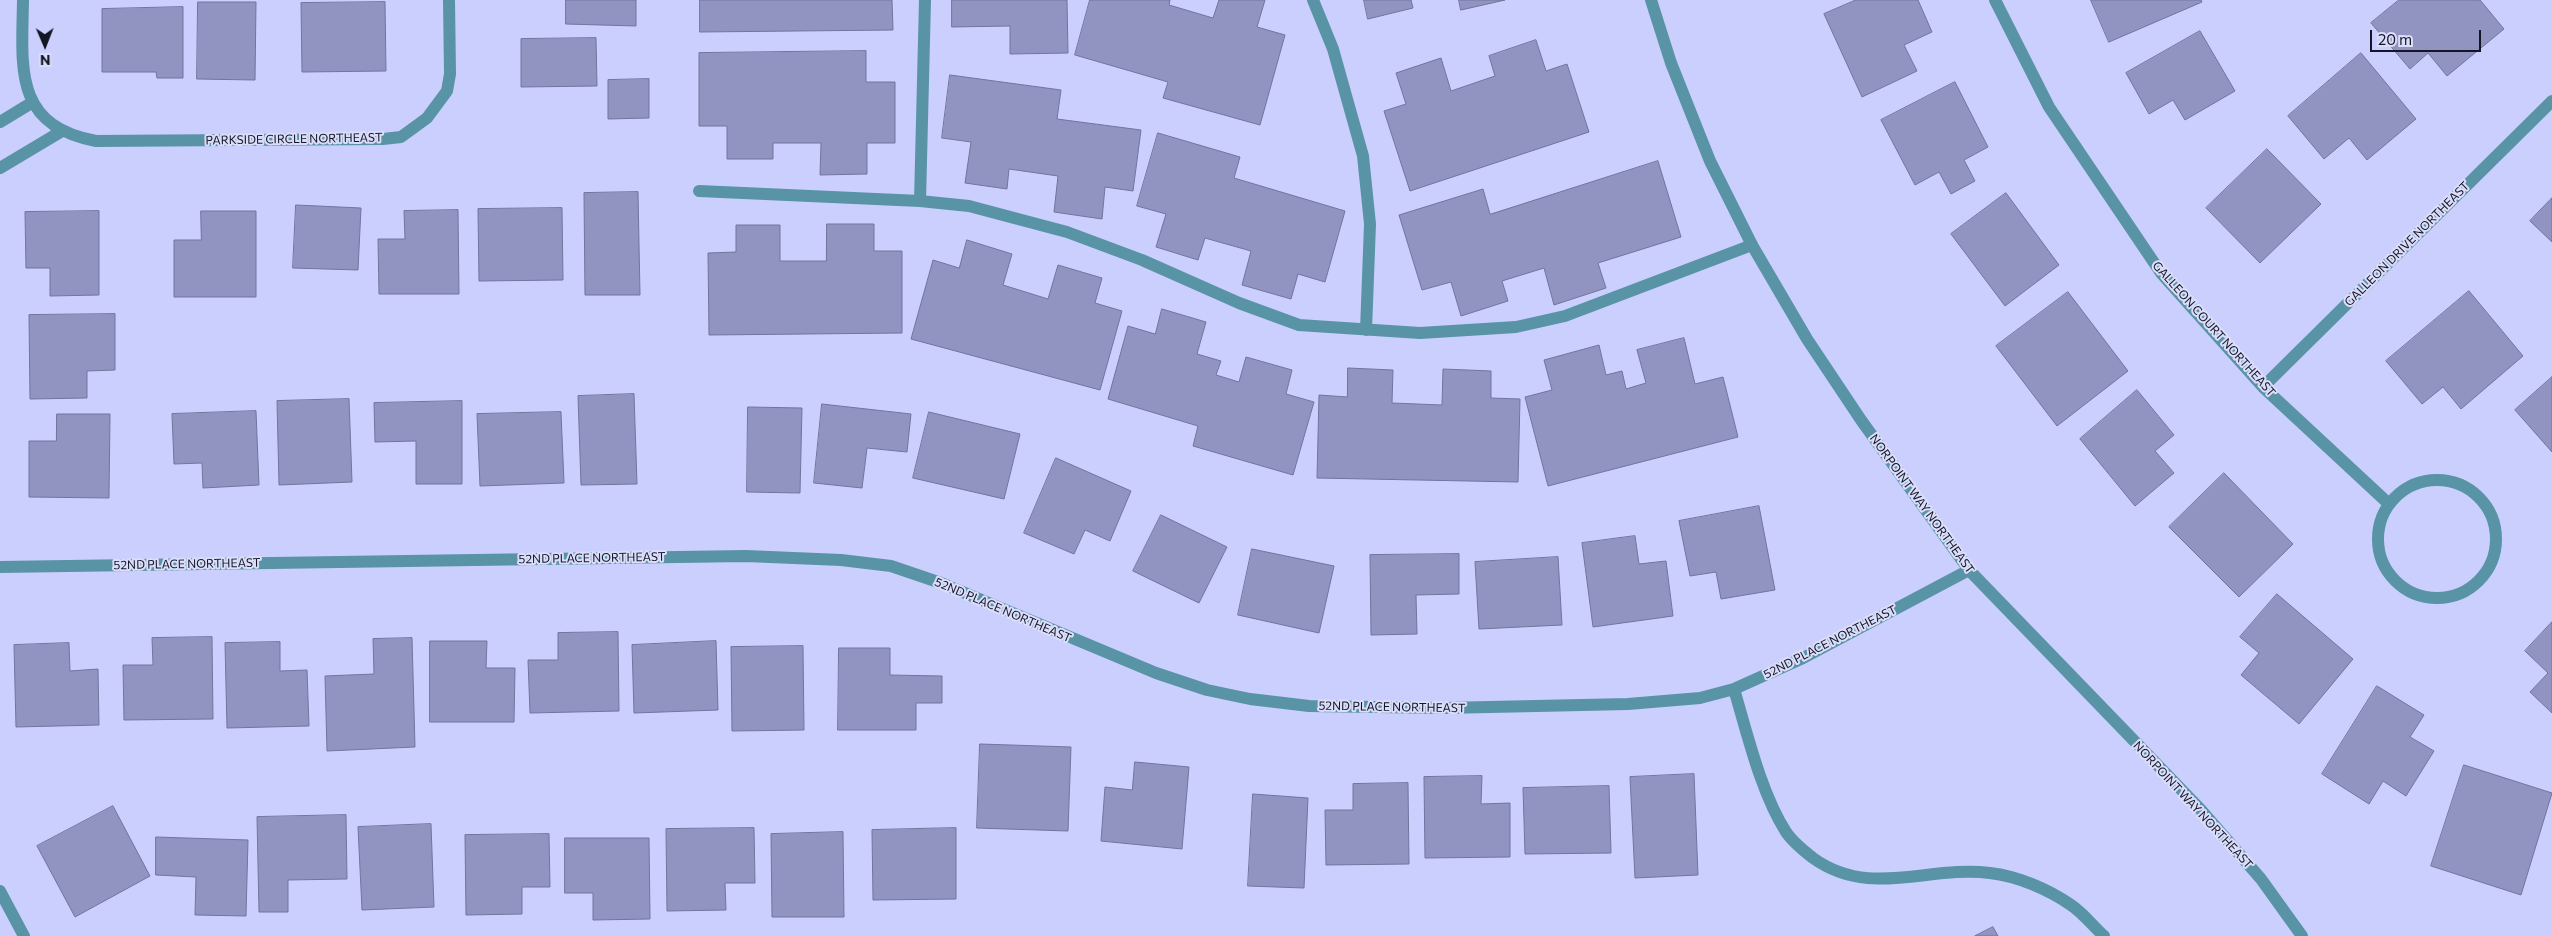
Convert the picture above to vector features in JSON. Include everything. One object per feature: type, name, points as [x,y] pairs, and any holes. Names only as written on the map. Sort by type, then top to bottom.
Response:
[{"type":"street","name":"PARKSIDE CIRCLE NORTHEAST","points":[[23,0],[22,70],[36,110],[62,131],[77,138],[96,141],[382,139],[400,137],[427,118],[447,91],[450,74],[449,0]]},
{"type":"street","points":[[920,201],[925,0]]},
{"type":"street","points":[[1313,0],[1333,49],[1362,156],[1370,224],[1366,330]]},
{"type":"street","name":"NORPOINT WAY NORTHEAST","points":[[1651,0],[1671,63],[1710,162],[1752,245],[1807,339],[1861,420],[1969,570],[2201,810],[2261,879],[2302,936]]},
{"type":"street","name":"GALLEON COURT NORTHEAST","points":[[1995,0],[2048,107],[2160,273],[2263,387],[2389,504]]},
{"type":"street","points":[[0,122],[33,102]]},
{"type":"street","name":"GALLEON DRIVE NORTHEAST","points":[[2263,387],[2552,102]]},
{"type":"street","points":[[0,168],[62,131]]},
{"type":"street","points":[[699,191],[920,201],[969,206],[1067,232],[1142,260],[1239,303],[1299,325],[1420,333],[1467,332],[1516,327],[1565,316],[1752,245]]},
{"type":"street","points":[[2438,479],[2457,483],[2474,492],[2486,506],[2494,523],[2497,542],[2492,561],[2483,577],[2467,590],[2448,598],[2421,596],[2408,592],[2392,580],[2381,562],[2377,542],[2379,522],[2389,504],[2402,490],[2419,482],[2438,479]]},
{"type":"street","name":"52ND PLACE NORTHEAST","points":[[0,566],[746,556],[841,560],[891,566],[924,577],[1156,673],[1206,690],[1250,699],[1309,706],[1464,708],[1628,704],[1700,698],[1734,689],[1804,658],[1969,570]]},
{"type":"street","points":[[1734,689],[1775,810],[1786,833],[1819,862],[1838,871],[1867,879],[1914,878],[1939,872],[1991,873],[2037,886],[2072,905],[2104,936]]},
{"type":"street","points":[[0,891],[24,936]]},
{"type":"building","points":[[566,0],[636,0],[636,26],[566,24]]},
{"type":"building","points":[[700,0],[892,0],[893,30],[700,32]]},
{"type":"building","points":[[952,0],[1067,0],[1068,53],[1010,54],[1010,26],[952,27]]},
{"type":"building","points":[[1090,0],[1170,0],[1169,5],[1213,18],[1219,0],[1265,0],[1257,27],[1285,35],[1260,125],[1163,98],[1168,82],[1075,55]]},
{"type":"building","points":[[1364,0],[1411,0],[1413,8],[1368,19]]},
{"type":"building","points":[[1459,0],[1505,0],[1461,10]]},
{"type":"building","points":[[1856,0],[1918,0],[1932,32],[1904,45],[1917,71],[1862,97],[1824,14]]},
{"type":"building","points":[[2091,0],[2201,0],[2202,2],[2109,42]]},
{"type":"building","points":[[2399,0],[2480,0],[2504,29],[2447,76],[2428,53],[2410,69],[2371,23]]},
{"type":"building","points":[[198,2],[256,2],[255,80],[197,79]]},
{"type":"building","points":[[385,2],[386,71],[302,72],[301,3]]},
{"type":"building","points":[[183,7],[183,78],[157,78],[156,72],[102,72],[102,9]]},
{"type":"building","points":[[2200,31],[2235,91],[2185,120],[2173,100],[2149,114],[2126,73]]},
{"type":"building","points":[[596,38],[597,86],[521,87],[521,39]]},
{"type":"building","points":[[1536,40],[1546,71],[1567,64],[1589,132],[1410,191],[1384,111],[1406,104],[1396,73],[1441,58],[1451,91],[1495,76],[1489,56]]},
{"type":"building","points":[[866,51],[866,82],[895,82],[895,143],[867,143],[867,174],[820,175],[821,143],[773,143],[773,159],[727,159],[727,126],[699,126],[699,53]]},
{"type":"building","points":[[2361,53],[2416,119],[2367,160],[2349,138],[2324,159],[2288,116]]},
{"type":"building","points":[[950,75],[1061,90],[1057,119],[1141,130],[1133,191],[1105,187],[1102,219],[1054,212],[1058,176],[1009,169],[1007,189],[965,183],[971,142],[942,138]]},
{"type":"building","points":[[649,79],[649,118],[608,119],[608,80]]},
{"type":"building","points":[[1955,82],[1988,147],[1964,160],[1975,181],[1951,194],[1939,172],[1915,185],[1881,120]]},
{"type":"building","points":[[1158,133],[1240,157],[1234,178],[1345,211],[1325,282],[1298,274],[1291,299],[1242,285],[1251,251],[1205,238],[1198,260],[1156,247],[1166,214],[1137,206]]},
{"type":"building","points":[[2267,149],[2321,204],[2260,263],[2206,208]]},
{"type":"building","points":[[1658,161],[1681,237],[1598,263],[1606,288],[1554,305],[1544,268],[1502,281],[1508,301],[1461,316],[1451,282],[1422,290],[1399,215],[1483,189],[1490,214]]},
{"type":"building","points":[[638,192],[640,295],[585,295],[584,193]]},
{"type":"building","points":[[2006,193],[2059,265],[2005,306],[1951,234]]},
{"type":"building","points":[[2552,198],[2552,242],[2530,221]]},
{"type":"building","points":[[296,205],[361,208],[358,270],[293,268]]},
{"type":"building","points":[[562,208],[563,280],[479,281],[478,209]]},
{"type":"building","points":[[458,210],[459,294],[379,294],[378,239],[405,239],[404,211]]},
{"type":"building","points":[[99,211],[99,295],[50,296],[50,268],[26,268],[25,212]]},
{"type":"building","points":[[201,211],[256,211],[256,297],[174,297],[174,240],[201,240]]},
{"type":"building","points":[[827,224],[874,224],[874,251],[902,251],[902,333],[709,335],[708,253],[736,252],[736,225],[780,225],[780,261],[826,261]]},
{"type":"building","points":[[967,240],[1012,254],[1003,285],[1048,299],[1058,265],[1102,278],[1095,303],[1122,311],[1100,390],[911,339],[933,260],[959,268]]},
{"type":"building","points":[[2469,291],[2523,356],[2461,409],[2443,387],[2422,404],[2386,361]]},
{"type":"building","points":[[2068,292],[2128,371],[2057,426],[1996,346]]},
{"type":"building","points":[[1162,309],[1206,322],[1197,354],[1221,361],[1216,375],[1239,382],[1246,357],[1292,370],[1286,394],[1314,402],[1293,475],[1193,446],[1198,426],[1108,399],[1128,326],[1155,334]]},
{"type":"building","points":[[115,314],[115,370],[87,371],[87,398],[30,399],[29,315]]},
{"type":"building","points":[[1684,338],[1695,384],[1723,377],[1738,437],[1548,486],[1525,397],[1552,390],[1544,360],[1599,345],[1606,375],[1622,371],[1626,389],[1646,383],[1637,350]]},
{"type":"building","points":[[1348,368],[1393,370],[1392,403],[1442,405],[1443,369],[1491,371],[1491,398],[1520,399],[1518,482],[1317,478],[1319,395],[1347,397]]},
{"type":"building","points":[[2552,377],[2552,452],[2515,410]]},
{"type":"building","points":[[2137,390],[2174,435],[2155,451],[2174,473],[2135,506],[2080,439]]},
{"type":"building","points":[[634,394],[637,484],[581,485],[578,396]]},
{"type":"building","points":[[349,399],[352,482],[279,485],[277,401]]},
{"type":"building","points":[[462,401],[462,484],[416,484],[416,441],[375,442],[374,403]]},
{"type":"building","points":[[822,404],[911,414],[907,452],[867,448],[862,488],[814,483]]},
{"type":"building","points":[[748,407],[802,408],[800,493],[747,492]]},
{"type":"building","points":[[256,411],[259,485],[203,488],[202,463],[174,464],[172,414]]},
{"type":"building","points":[[561,412],[564,483],[480,486],[477,414]]},
{"type":"building","points":[[929,412],[1020,434],[1004,499],[913,478]]},
{"type":"building","points":[[57,414],[110,414],[109,498],[29,497],[29,441],[56,441]]},
{"type":"building","points":[[1056,458],[1131,491],[1110,541],[1085,530],[1074,554],[1024,533]]},
{"type":"building","points":[[2224,473],[2293,544],[2239,597],[2169,527]]},
{"type":"building","points":[[1759,506],[1775,590],[1721,599],[1716,572],[1690,576],[1679,521]]},
{"type":"building","points":[[1161,515],[1227,547],[1199,603],[1133,571]]},
{"type":"building","points":[[1635,536],[1639,564],[1666,561],[1673,616],[1593,627],[1582,543]]},
{"type":"building","points":[[1252,549],[1334,566],[1319,633],[1238,615]]},
{"type":"building","points":[[1459,554],[1459,594],[1416,595],[1417,634],[1371,635],[1370,555]]},
{"type":"building","points":[[1558,557],[1562,625],[1479,629],[1475,562]]},
{"type":"building","points":[[2277,594],[2353,659],[2299,724],[2241,675],[2259,653],[2240,637]]},
{"type":"building","points":[[2552,622],[2552,713],[2530,692],[2548,673],[2525,651]]},
{"type":"building","points":[[618,632],[619,711],[530,713],[528,660],[558,660],[558,633]]},
{"type":"building","points":[[212,637],[213,719],[124,720],[123,665],[153,665],[152,638]]},
{"type":"building","points":[[412,638],[415,747],[327,751],[325,676],[374,674],[373,639]]},
{"type":"building","points":[[430,641],[487,641],[486,668],[515,668],[514,722],[430,722]]},
{"type":"building","points":[[716,641],[718,710],[634,713],[632,645]]},
{"type":"building","points":[[280,642],[280,671],[307,670],[309,726],[227,728],[225,643]]},
{"type":"building","points":[[69,643],[70,671],[98,669],[99,725],[16,727],[14,645]]},
{"type":"building","points":[[803,646],[804,730],[732,731],[731,647]]},
{"type":"building","points":[[839,648],[890,648],[890,675],[942,676],[942,703],[916,703],[916,730],[838,730]]},
{"type":"building","points":[[2377,686],[2424,715],[2410,737],[2434,751],[2406,796],[2383,781],[2369,804],[2322,774]]},
{"type":"building","points":[[980,744],[1071,747],[1068,831],[977,828]]},
{"type":"building","points":[[1135,762],[1189,767],[1182,849],[1101,841],[1105,787],[1132,790]]},
{"type":"building","points":[[2464,765],[2552,793],[2521,895],[2431,866]]},
{"type":"building","points":[[1694,774],[1698,875],[1635,878],[1630,777]]},
{"type":"building","points":[[1482,776],[1481,804],[1510,803],[1510,857],[1425,858],[1424,777]]},
{"type":"building","points":[[1408,783],[1409,864],[1326,865],[1325,810],[1353,810],[1353,784]]},
{"type":"building","points":[[1609,786],[1611,853],[1525,854],[1523,788]]},
{"type":"building","points":[[1253,794],[1308,798],[1304,888],[1248,886]]},
{"type":"building","points":[[113,806],[150,876],[75,917],[37,846]]},
{"type":"building","points":[[346,815],[347,879],[288,880],[288,912],[259,912],[257,817]]},
{"type":"building","points":[[431,824],[434,907],[362,910],[358,827]]},
{"type":"building","points":[[754,828],[755,883],[725,883],[726,910],[667,911],[666,829]]},
{"type":"building","points":[[956,828],[956,899],[873,900],[872,830]]},
{"type":"building","points":[[843,832],[844,917],[772,917],[771,834]]},
{"type":"building","points":[[549,834],[550,887],[522,887],[522,914],[466,915],[465,835]]},
{"type":"building","points":[[156,837],[248,840],[246,916],[195,915],[196,877],[156,875]]},
{"type":"building","points":[[565,838],[649,838],[650,919],[593,920],[593,893],[565,893]]},
{"type":"building","points":[[1993,927],[1998,936],[1975,936]]}]
